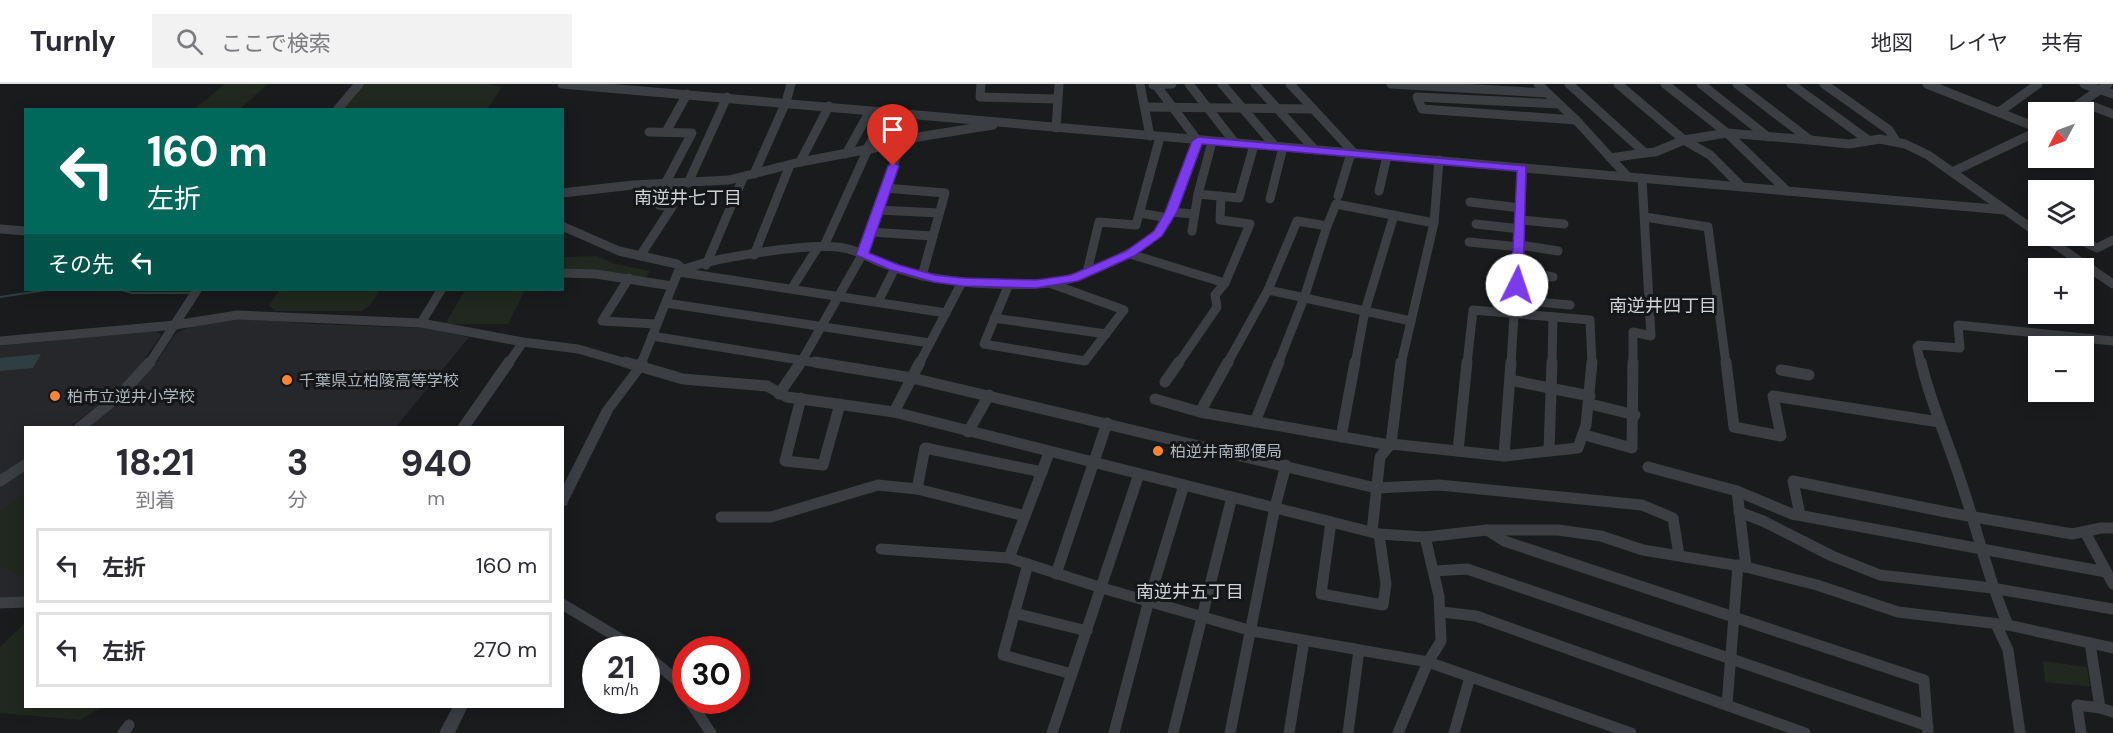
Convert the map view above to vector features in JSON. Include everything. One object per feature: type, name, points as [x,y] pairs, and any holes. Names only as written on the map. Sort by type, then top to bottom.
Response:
[{"type":"street","points":[[339,108],[358,84]]},
{"type":"street","points":[[562,84],[786,102],[911,115],[1008,121],[1056,128],[1198,141],[2004,210]]},
{"type":"street","points":[[754,174],[786,102],[791,84]]},
{"type":"street","points":[[981,84],[980,97],[1057,99]]},
{"type":"street","points":[[1056,128],[1059,84]]},
{"type":"street","points":[[1150,136],[1140,85],[1172,84]]},
{"type":"street","points":[[1189,84],[1235,143]]},
{"type":"street","points":[[1222,84],[1279,147]]},
{"type":"street","points":[[1256,84],[1315,150]]},
{"type":"street","points":[[1290,84],[1353,154]]},
{"type":"street","points":[[1391,84],[1547,93]]},
{"type":"street","points":[[1538,84],[1576,120],[1628,177]]},
{"type":"street","points":[[1569,84],[1645,153]]},
{"type":"street","points":[[1618,84],[1684,140],[1710,155],[1743,187]]},
{"type":"street","points":[[1665,84],[1727,133],[1787,191]]},
{"type":"street","points":[[1701,84],[1768,137]]},
{"type":"street","points":[[1737,84],[1810,140]]},
{"type":"street","points":[[1791,84],[1868,140]]},
{"type":"street","points":[[1824,84],[1889,130],[1896,141]]},
{"type":"street","points":[[1927,84],[2028,125]]},
{"type":"street","points":[[2000,112],[2038,84]]},
{"type":"street","points":[[2084,84],[2113,94]]},
{"type":"street","points":[[2082,102],[2108,84]]},
{"type":"street","points":[[1156,85],[1198,141]]},
{"type":"street","points":[[1431,87],[1434,98]]},
{"type":"street","points":[[666,132],[687,94]]},
{"type":"street","points":[[688,183],[727,97]]},
{"type":"street","points":[[1559,104],[1417,97],[1422,109],[1576,120]]},
{"type":"street","points":[[801,162],[829,106]]},
{"type":"street","points":[[1145,107],[1312,109]]},
{"type":"street","points":[[2094,107],[2113,114]]},
{"type":"street","points":[[846,154],[870,111]]},
{"type":"street","points":[[792,288],[821,246],[887,113]]},
{"type":"street","points":[[779,394],[784,390],[802,360],[862,255],[911,115]]},
{"type":"street","points":[[564,193],[668,184],[716,183],[801,162],[901,143],[918,137],[1008,121]]},
{"type":"street","points":[[640,256],[672,207],[659,205],[692,133],[649,132]]},
{"type":"street","points":[[1610,158],[1655,152],[1684,140],[1727,133],[1849,144],[1868,140],[1896,141],[1921,150],[2028,225]]},
{"type":"street","points":[[1952,172],[2028,134]]},
{"type":"street","points":[[1087,272],[1099,222],[1136,225],[1160,137]]},
{"type":"street","points":[[564,498],[608,409],[640,367],[672,286],[681,270],[754,255],[821,246],[846,248],[895,268],[922,276],[962,282],[1048,283],[1074,279],[1130,254],[1158,233],[1169,215],[1198,141]]},
{"type":"street","points":[[1192,231],[1198,194],[1212,142]]},
{"type":"street","points":[[1198,194],[1239,198],[1254,145]]},
{"type":"street","points":[[1270,199],[1279,147]]},
{"type":"street","points":[[1338,196],[1353,154]]},
{"type":"street","points":[[1379,191],[1387,156]]},
{"type":"street","points":[[1331,522],[1321,594],[1383,605],[1386,584],[1375,533],[1376,488],[1380,457],[1390,445],[1401,361],[1434,223],[1438,160]]},
{"type":"street","points":[[754,255],[790,165]]},
{"type":"street","points":[[1504,456],[1520,246],[1522,168]]},
{"type":"street","points":[[705,265],[743,178]]},
{"type":"street","points":[[1586,435],[1632,448],[1635,415],[1633,332],[1651,336],[1642,178]]},
{"type":"street","points":[[885,188],[945,193],[922,276]]},
{"type":"street","points":[[1165,382],[1217,307],[1215,296],[1225,284],[1250,224],[1220,220],[1221,196]]},
{"type":"street","points":[[1470,202],[1521,208]]},
{"type":"street","points":[[1255,422],[1304,298],[1326,226],[1336,204],[1434,223]]},
{"type":"street","points":[[878,210],[939,213]]},
{"type":"street","points":[[1140,213],[1194,214]]},
{"type":"street","points":[[1341,437],[1365,311],[1394,215]]},
{"type":"street","points":[[1646,217],[1708,227],[1734,427],[1781,436],[1773,396],[1939,422]]},
{"type":"street","points":[[1200,412],[1268,290],[1297,221],[1326,226]]},
{"type":"street","points":[[1476,224],[1564,224]]},
{"type":"street","points":[[564,227],[593,241],[640,256],[677,264],[681,270],[946,313]]},
{"type":"street","points":[[0,229],[24,231]]},
{"type":"street","points":[[870,232],[933,236]]},
{"type":"street","points":[[2093,246],[2097,248],[2113,240]]},
{"type":"street","points":[[1469,242],[1558,251]]},
{"type":"street","points":[[2059,246],[2113,284]]},
{"type":"street","points":[[1130,254],[1225,284]]},
{"type":"street","points":[[878,302],[895,268]]},
{"type":"street","points":[[1518,270],[1553,277]]},
{"type":"street","points":[[564,273],[596,274],[672,286]]},
{"type":"street","points":[[629,278],[602,321],[656,324]]},
{"type":"street","points":[[894,412],[962,282]]},
{"type":"street","points":[[1009,284],[984,344],[1085,360],[1125,310],[1048,283]]},
{"type":"street","points":[[1268,290],[1411,321]]},
{"type":"street","points":[[81,426],[127,387],[149,364],[196,291]]},
{"type":"street","points":[[421,323],[440,291]]},
{"type":"street","points":[[1516,300],[1570,305]]},
{"type":"street","points":[[666,303],[930,344]]},
{"type":"street","points":[[1155,399],[1200,412],[1390,445],[1504,456],[1578,448],[1586,435],[1590,400],[1590,320],[1473,310],[1458,451]]},
{"type":"street","points":[[0,341],[175,325],[237,315],[421,323],[523,342],[578,349],[683,380],[767,386],[779,394],[894,412],[1049,453],[1375,533],[1425,537],[1487,530],[1558,530],[1600,536],[1643,550],[1742,566],[1817,585],[1898,612],[1925,618],[2002,624],[2113,648]]},
{"type":"street","points":[[1549,451],[1553,317]]},
{"type":"street","points":[[994,318],[1106,334]]},
{"type":"street","points":[[2020,733],[2002,624],[1953,453],[1939,422],[1917,347],[1919,345],[1960,348],[1958,325],[2113,341]]},
{"type":"street","points":[[652,336],[912,378],[1376,488],[1438,485],[1642,505],[1673,518],[1680,555]]},
{"type":"street","points":[[464,426],[523,342]]},
{"type":"street","points":[[1781,370],[1809,375]]},
{"type":"street","points":[[1510,380],[1551,389],[1635,415]]},
{"type":"street","points":[[968,432],[989,395]]},
{"type":"street","points":[[801,398],[784,461],[823,465],[840,404]]},
{"type":"street","points":[[1056,574],[1107,423]]},
{"type":"street","points":[[917,489],[926,448],[1042,472]]},
{"type":"street","points":[[1009,558],[1049,453]]},
{"type":"street","points":[[0,481],[24,465]]},
{"type":"street","points":[[1230,733],[1252,632],[1275,507],[1286,465]]},
{"type":"street","points":[[1648,467],[1737,491],[1800,515],[2106,572]]},
{"type":"street","points":[[1052,733],[1140,474]]},
{"type":"street","points":[[1800,515],[1793,481],[2076,535],[2101,526],[2113,528]]},
{"type":"street","points":[[722,517],[771,517],[878,485],[917,489],[1025,516]]},
{"type":"street","points":[[1114,733],[1149,600],[1184,485]]},
{"type":"street","points":[[1727,705],[1734,618],[1742,566],[1737,491]]},
{"type":"street","points":[[1173,733],[1233,497]]},
{"type":"street","points":[[1739,512],[1763,521],[1832,556],[1880,575],[1992,588],[2113,609]]},
{"type":"street","points":[[1434,571],[1467,568],[1928,730],[1924,680],[1504,541],[1487,530]]},
{"type":"street","points":[[2085,532],[2113,584]]},
{"type":"street","points":[[1398,733],[1428,662],[1441,641],[1442,612],[1425,537]]},
{"type":"street","points":[[881,549],[1009,558],[1252,632],[1428,662],[1630,733]]},
{"type":"street","points":[[1028,564],[1003,655],[1072,674]]},
{"type":"street","points":[[0,603],[24,602]]},
{"type":"street","points":[[564,605],[616,636]]},
{"type":"street","points":[[1442,612],[1476,616],[1805,733]]},
{"type":"street","points":[[1014,613],[1087,631]]},
{"type":"street","points":[[1289,733],[1304,641]]},
{"type":"street","points":[[2081,733],[2077,705],[2107,710],[2091,643]]},
{"type":"street","points":[[1348,733],[1359,650]]},
{"type":"street","points":[[660,667],[672,677]]},
{"type":"street","points":[[1454,733],[1470,677]]},
{"type":"street","points":[[447,733],[460,708]]},
{"type":"street","points":[[698,714],[711,733]]},
{"type":"shaded area","points":[[225,84],[268,84],[241,108],[195,108]]},
{"type":"shaded area","points":[[364,84],[488,84],[502,87],[488,108],[344,108]]},
{"type":"shaded area","points":[[596,256],[615,264],[650,271],[646,278],[564,270],[564,257]]},
{"type":"shaded area","points":[[279,291],[379,291],[370,305],[361,311],[275,311],[269,305]]},
{"type":"shaded area","points":[[464,291],[524,291],[508,324],[445,324]]},
{"type":"shaded area","name":"千葉県立柏陵高等学校","points":[[233,320],[263,320],[423,328],[469,337],[397,426],[86,426],[154,366],[175,334],[191,326]]},
{"type":"shaded area","name":"柏市立逆井小学校","points":[[154,330],[161,335],[134,374],[120,388],[71,426],[24,426],[24,459],[0,475],[0,346]]},
{"type":"shaded area","points":[[41,354],[33,368],[0,371],[0,358]]},
{"type":"shaded area","points":[[24,469],[24,598],[0,600],[0,486]]},
{"type":"shaded area","points":[[24,494],[24,578],[0,566],[0,511]]},
{"type":"shaded area","points":[[24,624],[24,708],[100,708],[80,720],[0,713],[0,647]]},
{"type":"shaded area","points":[[2043,661],[2087,667],[2090,687],[2045,682]]},
{"type":"waterway","points":[[0,297],[40,291]]},
{"type":"waterway","points":[[125,291],[132,293],[193,293]]},
{"type":"place","name":"千葉県立柏陵高等学校","points":[[287,380]]},
{"type":"place","name":"柏市立逆井小学校","points":[[55,396]]},
{"type":"place","name":"柏逆井南郵便局","points":[[1158,451]]},
{"type":"district","name":"南逆井七丁目","points":[[688,198]]},
{"type":"district","name":"南逆井四丁目","points":[[1663,306]]},
{"type":"district","name":"南逆井五丁目","points":[[1190,592]]},
{"type":"route","points":[[893,166],[862,255],[922,276],[962,282],[1009,284],[1036,284],[1074,279],[1130,254],[1158,233],[1171,212],[1198,141],[1522,168],[1517,285]]}]
